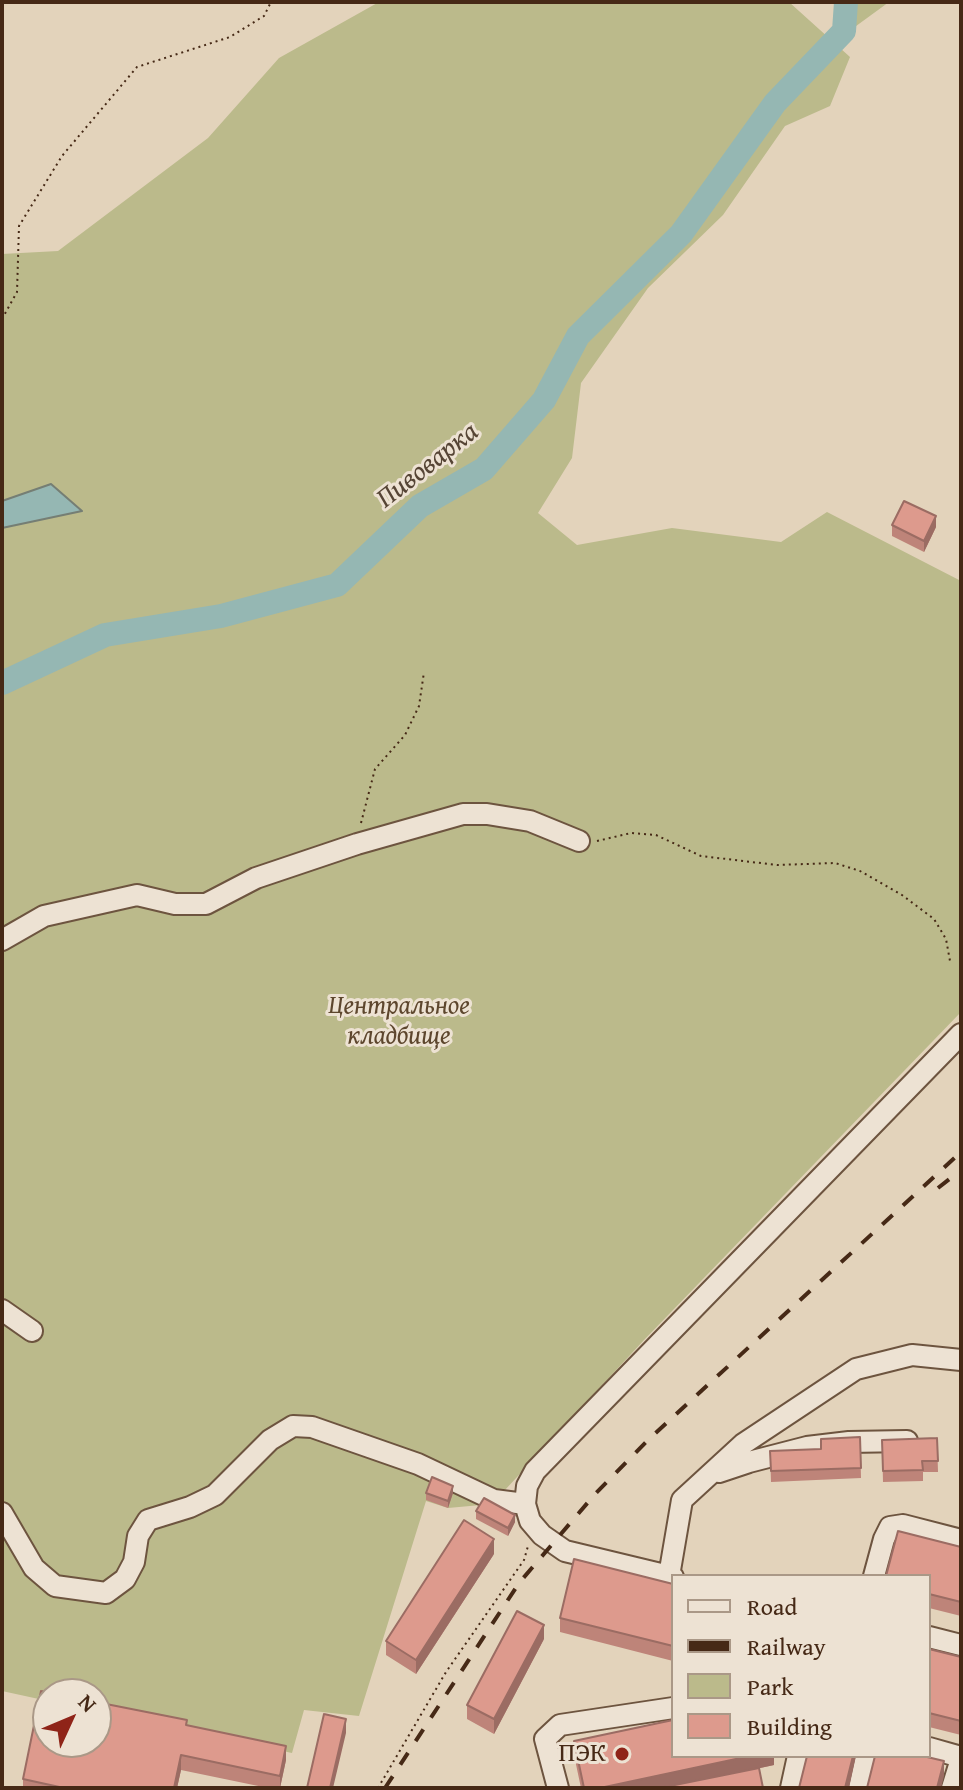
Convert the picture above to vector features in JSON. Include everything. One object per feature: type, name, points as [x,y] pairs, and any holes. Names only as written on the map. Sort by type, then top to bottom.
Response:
[{"type":"street","points":[[2,940],[44,916],[137,895],[175,904],[206,904],[256,878],[357,844],[463,814],[487,814],[530,821],[579,841]]},
{"type":"street","points":[[671,1576],[565,1551],[542,1535],[528,1512],[527,1486],[535,1471],[961,1034]]},
{"type":"street","points":[[2,1310],[32,1331]]},
{"type":"street","points":[[671,1574],[682,1500],[743,1444],[856,1369],[912,1355],[961,1360]]},
{"type":"street","points":[[2,1513],[34,1568],[55,1586],[106,1593],[125,1579],[134,1562],[138,1536],[148,1520],[190,1507],[215,1495],[270,1440],[293,1426],[312,1427],[418,1464],[494,1500],[528,1512]]},
{"type":"street","points":[[708,1476],[807,1447],[849,1442],[919,1441]]},
{"type":"street","points":[[875,1574],[890,1527],[903,1525],[961,1540]]},
{"type":"street","points":[[931,1638],[961,1645]]},
{"type":"street","points":[[558,1788],[545,1739],[560,1725],[671,1708]]},
{"type":"street","points":[[931,1749],[961,1758],[952,1788]]},
{"type":"street","points":[[791,1788],[798,1758]]},
{"type":"street","points":[[859,1788],[866,1758]]},
{"type":"path","points":[[2,319],[17,292],[19,226],[62,156],[137,67],[230,37],[264,16],[271,2]]},
{"type":"path","points":[[357,844],[366,796],[375,769],[405,735],[419,706],[424,672]]},
{"type":"path","points":[[579,841],[604,841],[631,833],[656,835],[701,856],[777,865],[835,863],[860,871],[902,895],[934,919],[946,939],[950,961]]},
{"type":"path","points":[[378,1788],[446,1672],[524,1560],[530,1541],[528,1512]]},
{"type":"green space","name":"Центральное кладбище","points":[[379,2],[789,2],[850,57],[830,106],[785,126],[723,215],[648,288],[581,383],[572,458],[538,513],[577,545],[672,528],[781,542],[827,512],[961,581],[961,1012],[644,1340],[492,1504],[448,1508],[426,1501],[359,1716],[304,1710],[292,1753],[112,1714],[112,1678],[32,1678],[32,1698],[2,1691],[2,528],[82,511],[51,484],[2,501],[2,254],[58,251],[208,138],[279,58]]},
{"type":"green space","points":[[837,2],[889,2],[852,29]]},
{"type":"water","points":[[51,484],[82,511],[2,528],[2,501]]},
{"type":"building","points":[[904,501],[936,516],[924,541],[892,525]]},
{"type":"building","points":[[860,1437],[861,1468],[771,1471],[770,1451],[821,1449],[821,1439]]},
{"type":"building","points":[[937,1438],[938,1461],[922,1461],[923,1470],[883,1471],[882,1440]]},
{"type":"building","points":[[432,1477],[453,1486],[448,1501],[426,1493]]},
{"type":"building","points":[[484,1498],[515,1515],[508,1528],[476,1511]]},
{"type":"building","points":[[464,1520],[494,1539],[416,1660],[386,1641]]},
{"type":"building","points":[[898,1531],[961,1547],[961,1602],[931,1594],[931,1574],[887,1574]]},
{"type":"building","points":[[574,1559],[671,1583],[671,1646],[560,1618]]},
{"type":"building","points":[[517,1611],[544,1625],[494,1719],[467,1705]]},
{"type":"building","points":[[931,1650],[961,1657],[961,1721],[931,1714]]},
{"type":"building","points":[[112,1705],[187,1720],[186,1725],[286,1746],[280,1776],[181,1755],[174,1788],[64,1788],[23,1779],[32,1735],[32,1758],[112,1758]]},
{"type":"building","points":[[324,1714],[346,1719],[330,1788],[307,1788]]},
{"type":"building","points":[[671,1720],[671,1758],[741,1758],[600,1788],[584,1788],[574,1741]]},
{"type":"building","points":[[806,1758],[852,1758],[845,1788],[799,1788]]},
{"type":"building","points":[[874,1758],[931,1758],[944,1761],[937,1788],[867,1788]]},
{"type":"building","points":[[759,1768],[763,1788],[660,1788]]},
{"type":"waterway","name":"Пивоварка","points":[[2,683],[105,635],[221,616],[337,585],[420,506],[484,469],[544,400],[578,336],[681,234],[775,103],[844,31],[846,2]]},
{"type":"railway","points":[[385,1788],[519,1583],[596,1493],[648,1440],[961,1152]]},
{"type":"railway","points":[[938,1188],[961,1170]]},
{"type":"place","name":"ПЭК","points":[[622,1754]]}]
